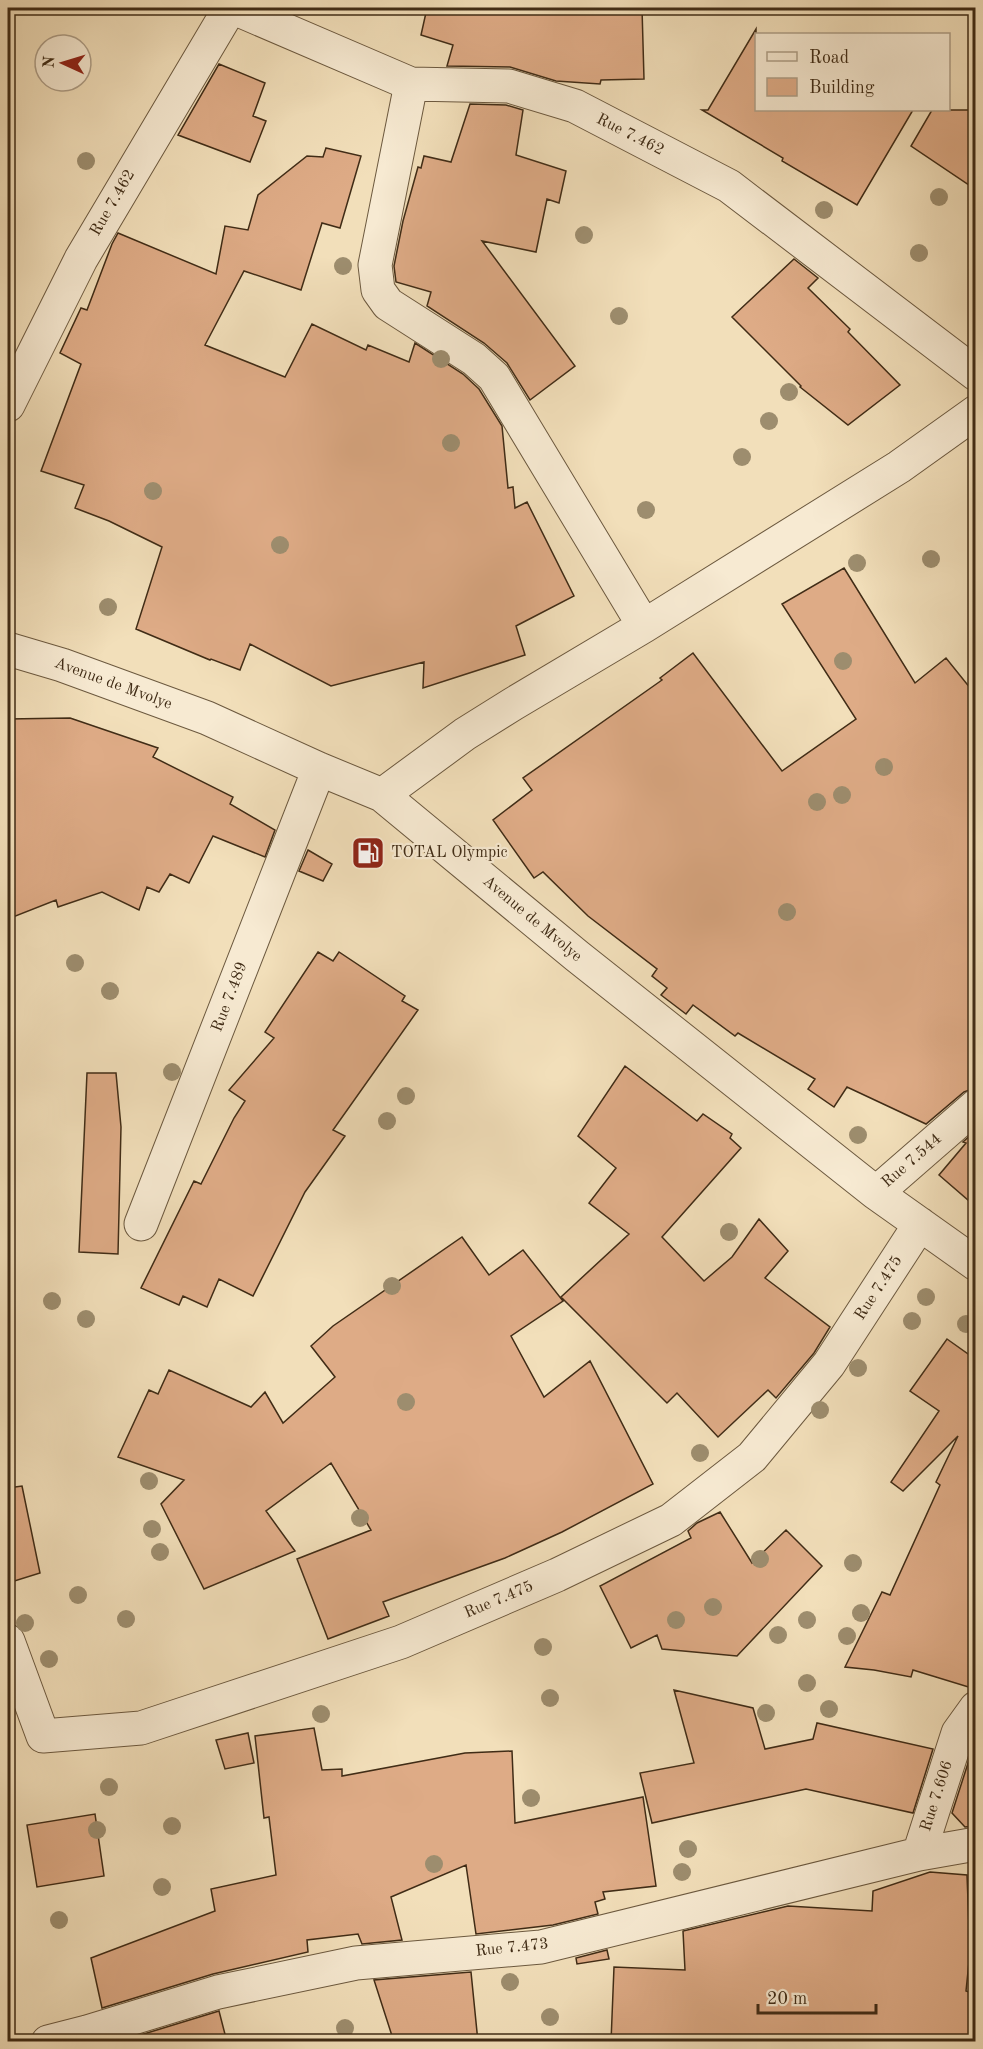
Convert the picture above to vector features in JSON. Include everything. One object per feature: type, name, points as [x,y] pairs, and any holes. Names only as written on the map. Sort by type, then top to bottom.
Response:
[{"type":"street","name":"Rue 7.462","points":[[8,405],[81,259],[232,8],[411,84],[509,86],[575,106],[729,186],[975,374]]},
{"type":"street","points":[[411,84],[375,265],[378,290],[388,304],[474,359],[494,377],[644,626]]},
{"type":"street","points":[[382,795],[465,734],[644,626],[899,467],[975,412]]},
{"type":"street","name":"Avenue de Mvolye","points":[[8,649],[62,665],[207,718],[319,770],[382,795],[577,956],[876,1193],[975,1264]]},
{"type":"street","name":"Rue 7.489","points":[[141,1224],[319,770]]},
{"type":"street","name":"Rue 7.544","points":[[876,1193],[975,1106]]},
{"type":"street","name":"Rue 7.475","points":[[8,1641],[43,1736],[141,1728],[401,1642],[557,1575],[671,1520],[752,1457],[829,1364],[920,1224]]},
{"type":"street","name":"Rue 7.606","points":[[919,1854],[957,1733],[975,1708]]},
{"type":"street","name":"Rue 7.473","points":[[48,2042],[218,1992],[356,1963],[541,1947],[919,1854],[975,1844]]},
{"type":"building","points":[[427,8],[642,8],[644,79],[601,80],[600,84],[556,81],[510,67],[447,66],[453,45],[421,35]]},
{"type":"building","points":[[756,29],[755,111],[912,111],[857,205],[702,110],[708,110]]},
{"type":"building","points":[[219,64],[265,83],[253,116],[266,121],[250,162],[178,135]]},
{"type":"building","points":[[470,104],[506,105],[523,110],[516,155],[566,171],[559,203],[547,199],[536,252],[482,241],[575,366],[530,400],[507,363],[484,343],[427,306],[431,292],[396,282],[394,266],[403,221],[418,167],[421,168],[424,156],[451,162]]},
{"type":"building","points":[[975,110],[975,189],[911,146],[931,111]]},
{"type":"building","points":[[326,148],[361,156],[340,228],[322,223],[301,290],[244,271],[205,345],[285,377],[312,324],[366,350],[368,345],[409,362],[415,343],[463,374],[479,389],[502,426],[508,488],[513,487],[515,508],[527,502],[574,596],[516,626],[525,655],[423,688],[424,662],[331,686],[250,644],[240,670],[136,629],[162,547],[109,521],[75,508],[84,485],[41,471],[81,364],[60,353],[81,308],[87,310],[118,233],[216,274],[225,226],[248,230],[258,195],[307,156],[323,157]]},
{"type":"building","points":[[794,259],[818,278],[808,288],[850,329],[848,332],[900,385],[848,425],[800,387],[732,317]]},
{"type":"building","points":[[844,568],[915,683],[946,658],[975,694],[975,1088],[964,1092],[926,1124],[847,1087],[834,1107],[808,1089],[815,1079],[738,1033],[735,1036],[693,1005],[686,1014],[661,995],[667,988],[652,976],[657,969],[588,916],[543,872],[534,878],[493,820],[532,790],[523,778],[662,680],[660,678],[693,653],[782,771],[856,719],[782,604]]},
{"type":"building","points":[[70,718],[158,748],[153,757],[233,797],[230,804],[275,830],[265,857],[213,836],[189,883],[170,874],[159,892],[147,887],[139,910],[102,892],[58,907],[56,900],[8,919],[8,719]]},
{"type":"building","points":[[308,850],[332,864],[323,881],[299,871]]},
{"type":"building","points":[[318,952],[333,961],[339,952],[405,996],[402,1001],[418,1010],[333,1130],[345,1136],[305,1192],[253,1296],[219,1279],[207,1307],[183,1296],[179,1305],[141,1288],[194,1181],[201,1184],[245,1101],[229,1090],[274,1038],[265,1032]]},
{"type":"building","points":[[625,1066],[697,1121],[703,1114],[732,1134],[730,1138],[741,1148],[662,1237],[704,1281],[732,1257],[759,1219],[788,1251],[765,1278],[830,1327],[814,1353],[776,1398],[768,1390],[718,1437],[677,1393],[667,1403],[561,1297],[629,1234],[589,1203],[616,1168],[578,1136]]},
{"type":"building","points":[[87,1073],[116,1073],[121,1127],[118,1254],[79,1252]]},
{"type":"building","points":[[975,1131],[975,1206],[939,1175],[966,1143],[963,1142]]},
{"type":"building","points":[[462,1237],[489,1275],[523,1250],[563,1301],[511,1336],[544,1397],[590,1361],[653,1484],[562,1532],[505,1558],[383,1602],[389,1616],[328,1639],[297,1559],[371,1530],[331,1463],[266,1511],[295,1551],[204,1589],[161,1504],[184,1480],[118,1457],[149,1390],[158,1394],[169,1370],[251,1407],[265,1392],[283,1423],[335,1377],[311,1346],[333,1326]]},
{"type":"building","points":[[947,1339],[975,1359],[975,1689],[913,1670],[911,1677],[845,1667],[882,1592],[890,1595],[940,1485],[936,1482],[958,1436],[903,1491],[891,1482],[939,1411],[910,1391]]},
{"type":"building","points":[[22,1486],[40,1573],[8,1583],[8,1488]]},
{"type":"building","points":[[720,1512],[752,1563],[786,1530],[822,1566],[737,1656],[662,1649],[657,1635],[631,1648],[600,1586],[691,1538],[688,1531],[697,1523]]},
{"type":"building","points":[[674,1690],[753,1708],[765,1749],[813,1739],[817,1723],[933,1749],[913,1813],[806,1789],[652,1823],[640,1773],[694,1763]]},
{"type":"building","points":[[314,1728],[322,1770],[342,1769],[342,1776],[465,1753],[512,1751],[515,1823],[643,1797],[656,1886],[603,1892],[605,1899],[595,1902],[598,1914],[553,1925],[476,1934],[466,1865],[391,1897],[402,1940],[362,1944],[358,1934],[307,1940],[308,1952],[213,1974],[102,2008],[91,1958],[215,1911],[211,1889],[276,1875],[269,1817],[264,1818],[255,1736]]},
{"type":"building","points":[[248,1733],[254,1763],[225,1769],[216,1740]]},
{"type":"building","points":[[970,1757],[975,1759],[975,1826],[965,1827],[952,1813]]},
{"type":"building","points":[[95,1814],[104,1876],[37,1887],[27,1825]]},
{"type":"building","points":[[930,1872],[967,1875],[970,1952],[966,1991],[975,1994],[975,2042],[611,2042],[614,1967],[685,1970],[683,1931],[788,1906],[872,1911],[873,1891]]},
{"type":"building","points":[[607,1950],[609,1959],[577,1964],[576,1958]]},
{"type":"building","points":[[471,1972],[478,2042],[394,2042],[374,1980]]},
{"type":"building","points":[[219,2011],[227,2042],[136,2042],[134,2037]]},
{"type":"place","name":"TOTAL Olympic","points":[[368,853]]}]
